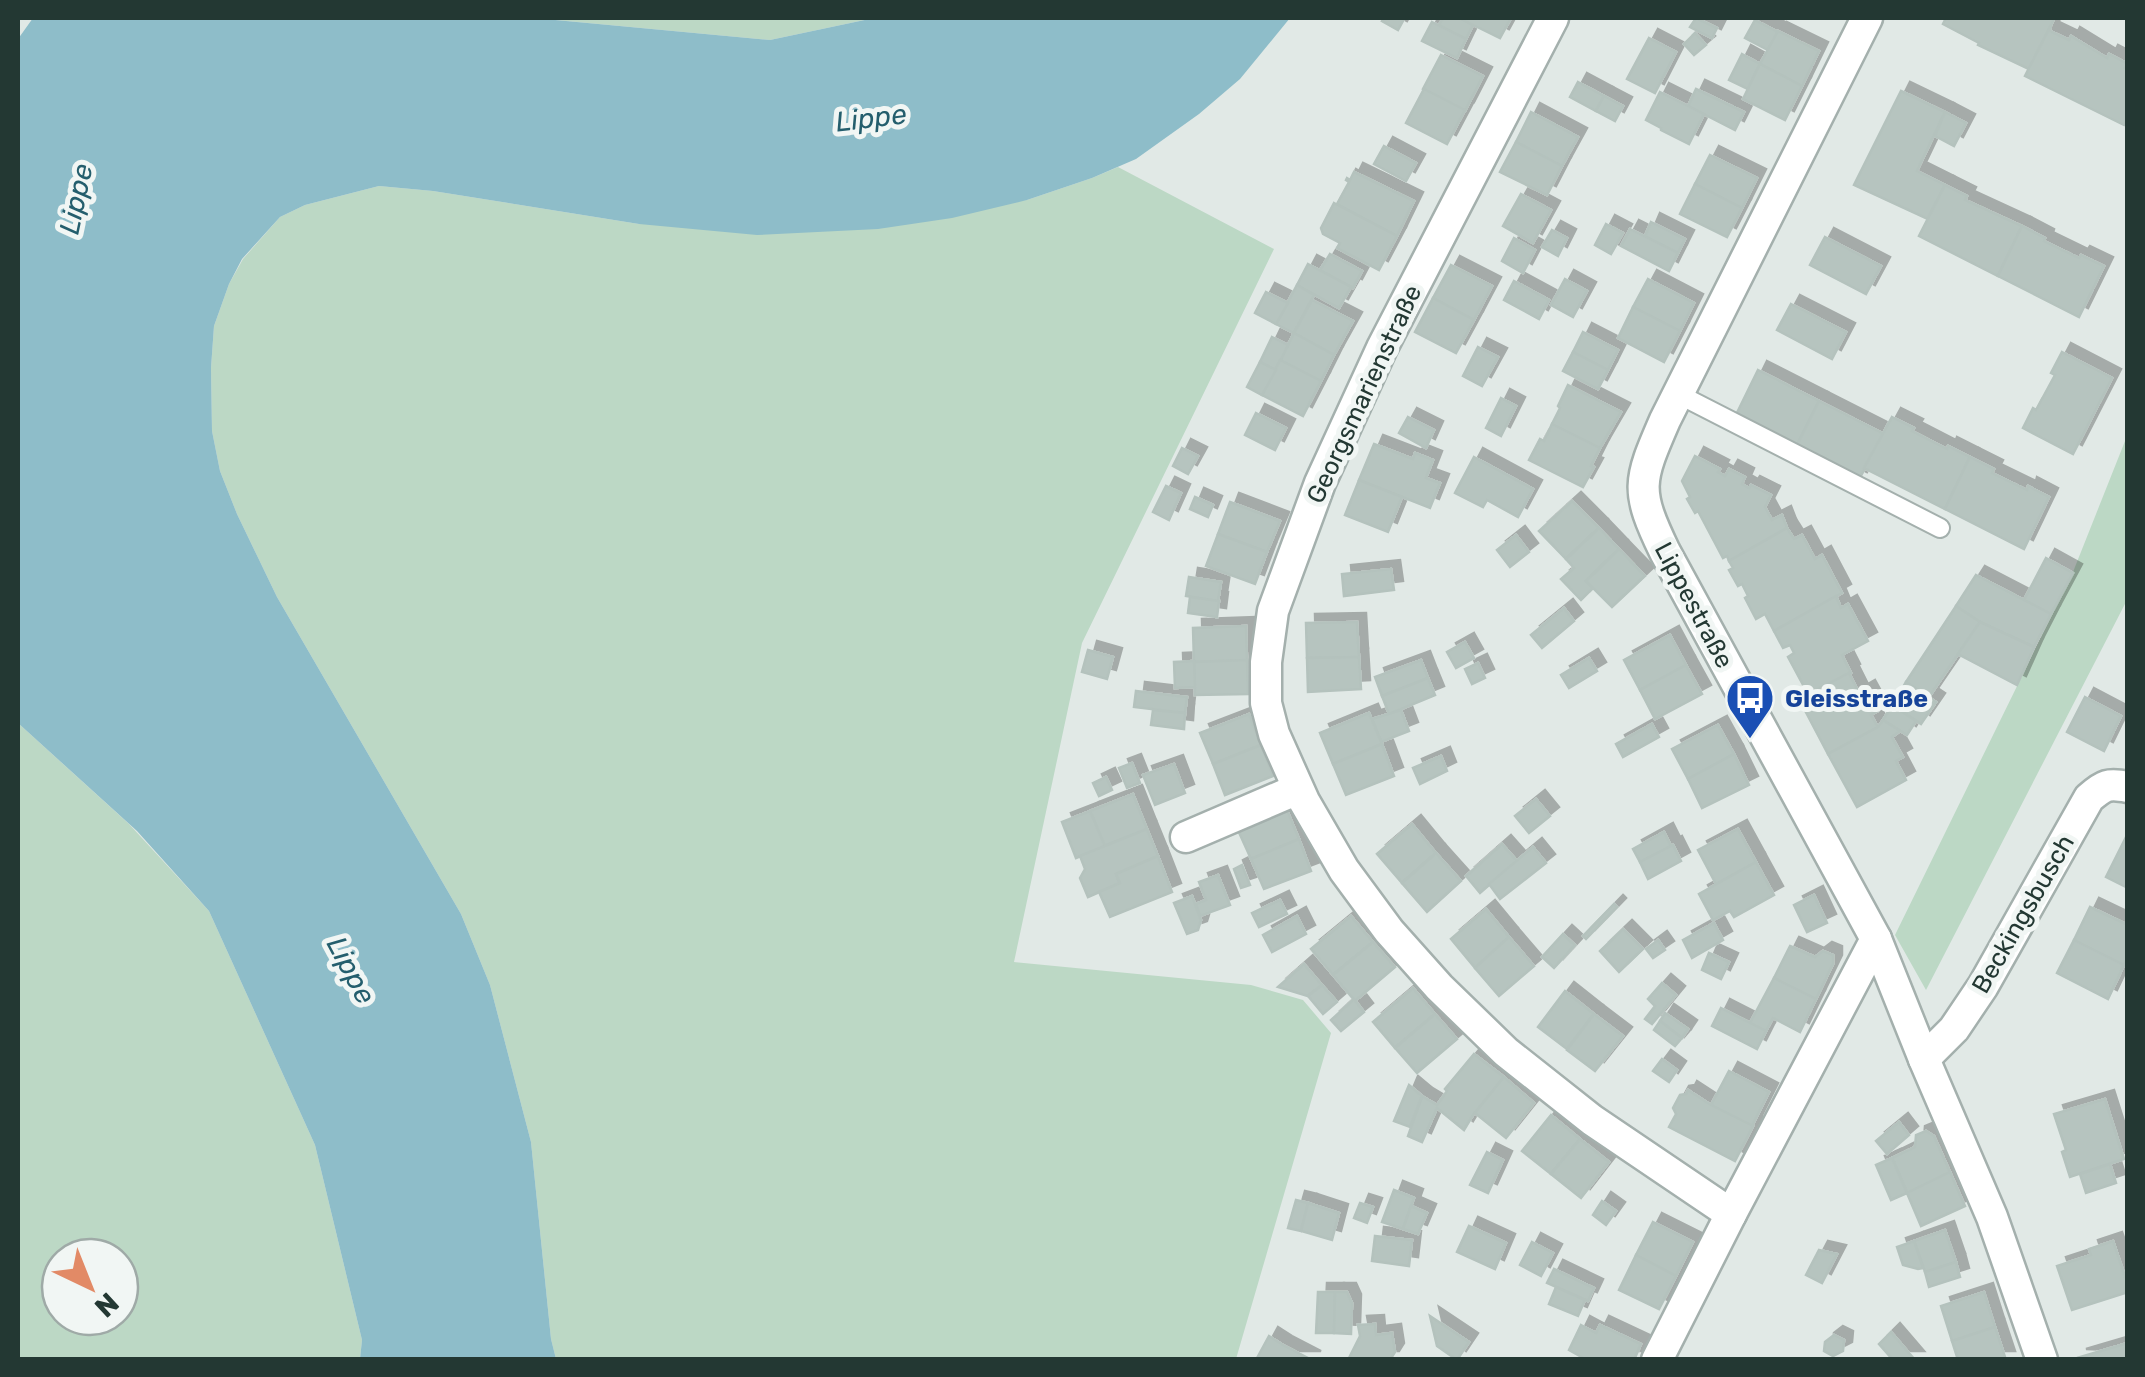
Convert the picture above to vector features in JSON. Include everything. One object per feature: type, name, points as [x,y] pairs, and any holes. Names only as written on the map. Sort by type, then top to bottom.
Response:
[{"type":"street","name":"Georgsmarienstraße","points":[[1553,18],[1382,348],[1320,483],[1272,611],[1266,703],[1274,734],[1298,789],[1344,870],[1389,931],[1506,1052],[1592,1120],[1731,1214]]},
{"type":"street","name":"Lippestraße","points":[[1868,18],[1651,452],[1642,478],[1644,502],[1665,552],[1876,939],[1992,1217],[2042,1360]]},
{"type":"street","name":"Beckingsbusch","points":[[1924,1059],[1954,1029],[1983,986],[2089,798],[2103,786],[2128,787]]},
{"type":"street","points":[[1186,837],[1298,789]]},
{"type":"street","points":[[1657,1360],[1876,939]]},
{"type":"lane","points":[[1678,394],[1940,528]]},
{"type":"green space","points":[[534,18],[874,18],[770,40]]},
{"type":"green space","points":[[1118,167],[1274,249],[1082,643],[1014,962],[1251,985],[1303,1000],[1331,1033],[1236,1359],[556,1359],[531,1142],[490,985],[461,914],[277,597],[220,471],[212,431],[211,368],[214,326],[229,284],[243,259],[280,217],[305,205],[379,186],[639,224],[1027,200]]},
{"type":"green space","points":[[2127,436],[2127,600],[1926,990],[1895,935],[2073,572]]},
{"type":"green space","points":[[18,723],[129,824],[209,911],[315,1145],[362,1340],[360,1359],[18,1359]]},
{"type":"water","name":"Lippe","points":[[33,18],[534,18],[770,40],[874,18],[1290,18],[1240,79],[1136,159],[1027,200],[952,218],[878,229],[757,235],[639,224],[379,186],[305,205],[280,217],[242,259],[214,326],[212,431],[220,471],[277,597],[461,914],[490,985],[531,1142],[556,1359],[360,1359],[362,1340],[315,1145],[209,911],[137,831],[18,723],[18,39]]},
{"type":"building","points":[[1443,18],[1459,18],[1473,25],[1466,39],[1439,25]]},
{"type":"building","points":[[1459,18],[1511,18],[1500,38]]},
{"type":"building","points":[[1696,18],[1717,28],[1712,38],[1690,27]]},
{"type":"building","points":[[1946,18],[2054,19],[2029,69],[1943,24]]},
{"type":"building","points":[[1404,19],[1398,30],[1382,21]]},
{"type":"building","points":[[1755,20],[1778,32],[1768,50],[1745,38]]},
{"type":"building","points":[[1432,22],[1466,39],[1457,58],[1422,41]]},
{"type":"building","points":[[2051,25],[2050,31],[2069,40],[2071,36],[2107,58],[2109,54],[2128,64],[2128,119],[2124,125],[2025,76]]},
{"type":"building","points":[[1778,31],[1819,51],[1802,86],[1760,64]]},
{"type":"building","points":[[1695,33],[1706,45],[1694,55],[1684,44]]},
{"type":"building","points":[[1649,38],[1676,52],[1655,93],[1627,79]]},
{"type":"building","points":[[1742,54],[1760,64],[1748,89],[1729,80]]},
{"type":"building","points":[[1441,55],[1483,76],[1465,111],[1423,89]]},
{"type":"building","points":[[1760,64],[1802,86],[1785,120],[1743,99]]},
{"type":"building","points":[[1578,82],[1604,96],[1596,111],[1570,97]]},
{"type":"building","points":[[1424,89],[1465,110],[1447,144],[1406,123]]},
{"type":"building","points":[[1696,89],[1744,112],[1735,130],[1688,106]]},
{"type":"building","points":[[1901,91],[1945,112],[1917,171],[1945,185],[1928,219],[1854,185]]},
{"type":"building","points":[[1660,92],[1704,114],[1689,144],[1646,120]]},
{"type":"building","points":[[1604,96],[1623,106],[1615,121],[1596,111]]},
{"type":"building","points":[[1531,112],[1578,137],[1562,166],[1516,142]]},
{"type":"building","points":[[1945,112],[1966,123],[1954,146],[1935,136]]},
{"type":"building","points":[[1516,142],[1562,166],[1547,195],[1500,172]]},
{"type":"building","points":[[1384,146],[1416,163],[1406,181],[1374,164]]},
{"type":"building","points":[[1710,155],[1757,178],[1742,208],[1695,184]]},
{"type":"building","points":[[1354,172],[1414,201],[1397,236],[1337,204],[1349,182],[1347,178],[1350,180]]},
{"type":"building","points":[[1695,184],[1742,208],[1727,237],[1680,214]]},
{"type":"building","points":[[1945,185],[1967,196],[1965,200],[2022,226],[1998,276],[1919,236]]},
{"type":"building","points":[[1521,194],[1551,210],[1533,243],[1503,226]]},
{"type":"building","points":[[1334,203],[1397,236],[1379,270],[1337,248],[1340,243],[1323,234],[1321,228]]},
{"type":"building","points":[[1651,222],[1685,239],[1678,253],[1645,236]]},
{"type":"building","points":[[1606,224],[1623,233],[1611,254],[1595,245]]},
{"type":"building","points":[[2022,226],[2045,238],[2044,241],[2104,266],[2079,317],[1998,276]]},
{"type":"building","points":[[1630,229],[1678,253],[1669,271],[1621,246]]},
{"type":"building","points":[[1552,230],[1567,238],[1558,256],[1542,247]]},
{"type":"building","points":[[1825,237],[1881,266],[1866,294],[1810,265]]},
{"type":"building","points":[[1514,238],[1535,250],[1523,273],[1502,261]]},
{"type":"building","points":[[1330,254],[1362,271],[1353,288],[1320,270]]},
{"type":"building","points":[[1308,264],[1351,287],[1339,308],[1297,285]]},
{"type":"building","points":[[1451,265],[1492,286],[1474,320],[1433,298]]},
{"type":"building","points":[[1565,279],[1587,291],[1573,317],[1551,305]]},
{"type":"building","points":[[1648,279],[1694,303],[1680,331],[1633,307]]},
{"type":"building","points":[[1514,281],[1549,300],[1539,319],[1504,300]]},
{"type":"building","points":[[1297,285],[1314,295],[1294,333],[1276,324]]},
{"type":"building","points":[[1266,292],[1288,303],[1276,324],[1255,313]]},
{"type":"building","points":[[1433,298],[1474,320],[1456,353],[1415,332]]},
{"type":"building","points":[[1312,300],[1353,321],[1334,355],[1294,333]]},
{"type":"building","points":[[1791,304],[1846,332],[1832,359],[1777,330]]},
{"type":"building","points":[[1633,307],[1680,331],[1664,362],[1618,338]]},
{"type":"building","points":[[1583,332],[1618,350],[1608,370],[1573,352]]},
{"type":"building","points":[[1294,333],[1334,355],[1321,381],[1280,360]]},
{"type":"building","points":[[1272,337],[1288,345],[1276,370],[1260,362]]},
{"type":"building","points":[[1478,347],[1498,357],[1482,386],[1463,376]]},
{"type":"building","points":[[1573,352],[1608,370],[1598,389],[1563,371]]},
{"type":"building","points":[[2062,352],[2112,378],[2073,454],[2023,428],[2055,375],[2051,373]]},
{"type":"building","points":[[1280,360],[1321,381],[1303,416],[1262,395]]},
{"type":"building","points":[[1260,362],[1276,370],[1262,395],[1247,387]]},
{"type":"building","points":[[1758,370],[1819,401],[1795,449],[1734,419]]},
{"type":"building","points":[[1568,385],[1621,412],[1600,448],[1552,424]]},
{"type":"building","points":[[1501,398],[1516,406],[1501,436],[1486,428]]},
{"type":"building","points":[[1819,401],[1884,434],[1858,481],[1795,449]]},
{"type":"building","points":[[1256,413],[1286,428],[1275,450],[1245,435]]},
{"type":"building","points":[[1408,417],[1434,430],[1426,448],[1399,433]]},
{"type":"building","points":[[1892,417],[1947,449],[1948,446],[1970,457],[1945,509],[1864,468]]},
{"type":"building","points":[[1552,424],[1600,448],[1583,487],[1529,460]]},
{"type":"building","points":[[1374,444],[1413,459],[1415,453],[1433,460],[1426,478],[1440,483],[1430,508],[1359,480]]},
{"type":"building","points":[[1182,448],[1198,456],[1188,474],[1173,466]]},
{"type":"building","points":[[1695,456],[1720,469],[1718,472],[1725,476],[1729,469],[1745,477],[1742,484],[1771,495],[1765,507],[1772,520],[1782,515],[1787,528],[1729,561],[1727,556],[1723,558],[1698,511],[1695,513],[1687,499],[1690,497],[1682,481]]},
{"type":"building","points":[[1474,457],[1533,489],[1518,517],[1487,500],[1483,507],[1455,493]]},
{"type":"building","points":[[1970,457],[1994,469],[1992,473],[2049,497],[2024,549],[1945,509]]},
{"type":"building","points":[[1359,480],[1402,497],[1388,532],[1345,515]]},
{"type":"building","points":[[1166,486],[1181,493],[1169,520],[1153,512]]},
{"type":"building","points":[[1195,497],[1213,505],[1208,517],[1190,509]]},
{"type":"building","points":[[1572,501],[1599,528],[1566,559],[1539,531]]},
{"type":"building","points":[[1230,502],[1280,521],[1267,552],[1218,534]]},
{"type":"building","points":[[1599,528],[1619,549],[1586,581],[1593,588],[1581,600],[1561,579],[1574,568],[1566,559]]},
{"type":"building","points":[[1787,528],[1794,539],[1802,535],[1815,559],[1822,555],[1842,593],[1774,631],[1765,614],[1756,619],[1742,584],[1738,586],[1729,570],[1733,568],[1729,561]]},
{"type":"building","points":[[1218,534],[1267,552],[1255,584],[1206,566]]},
{"type":"building","points":[[1516,535],[1529,552],[1510,567],[1497,550]]},
{"type":"building","points":[[1619,549],[1645,576],[1612,607],[1586,581]]},
{"type":"building","points":[[2046,558],[2073,573],[2051,614],[2024,600]]},
{"type":"building","points":[[1391,569],[1394,590],[1344,596],[1342,574]]},
{"type":"building","points":[[1976,575],[2051,614],[2034,647],[1956,606]]},
{"type":"building","points":[[1189,577],[1221,582],[1218,601],[1186,596]]},
{"type":"building","points":[[1836,596],[1841,608],[1848,604],[1868,641],[1842,655],[1851,673],[1808,694],[1788,657],[1794,653],[1790,645],[1783,648],[1774,631]]},
{"type":"building","points":[[1190,597],[1219,601],[1217,617],[1188,613]]},
{"type":"building","points":[[1956,606],[1980,622],[1929,697],[1906,682]]},
{"type":"building","points":[[1564,608],[1574,621],[1542,648],[1531,635]]},
{"type":"building","points":[[1357,622],[1359,657],[1307,658],[1306,623]]},
{"type":"building","points":[[1980,622],[2034,647],[2017,685],[1958,654]]},
{"type":"building","points":[[1246,626],[1247,660],[1194,662],[1193,628]]},
{"type":"building","points":[[1670,635],[1686,665],[1640,690],[1624,660]]},
{"type":"building","points":[[1465,642],[1474,658],[1456,668],[1447,652]]},
{"type":"building","points":[[1088,650],[1113,657],[1107,679],[1082,672]]},
{"type":"building","points":[[1359,657],[1361,689],[1308,692],[1307,658]]},
{"type":"building","points":[[1589,658],[1597,671],[1569,688],[1561,675]]},
{"type":"building","points":[[1247,660],[1248,694],[1195,695],[1194,662]]},
{"type":"building","points":[[1421,660],[1428,678],[1382,696],[1375,677]]},
{"type":"building","points":[[1194,661],[1195,687],[1175,688],[1174,662]]},
{"type":"building","points":[[1478,663],[1485,678],[1472,684],[1465,669]]},
{"type":"building","points":[[1686,665],[1702,694],[1655,719],[1640,690]]},
{"type":"building","points":[[1849,673],[1859,693],[1866,689],[1878,711],[1871,715],[1878,727],[1828,754],[1799,699]]},
{"type":"building","points":[[1428,678],[1435,695],[1389,714],[1382,696]]},
{"type":"building","points":[[1906,682],[1936,702],[1921,724],[1892,705]]},
{"type":"building","points":[[1136,691],[1187,697],[1185,713],[1134,707]]},
{"type":"building","points":[[2085,697],[2121,716],[2104,751],[2067,732]]},
{"type":"building","points":[[1892,705],[1916,721],[1907,735],[1883,720]]},
{"type":"building","points":[[1153,710],[1185,713],[1184,729],[1151,725]]},
{"type":"building","points":[[1401,710],[1409,731],[1381,742],[1372,719]]},
{"type":"building","points":[[1369,713],[1382,744],[1333,764],[1320,733]]},
{"type":"building","points":[[1249,714],[1261,745],[1213,764],[1200,733]]},
{"type":"building","points":[[1883,720],[1900,731],[1892,737],[1903,757],[1896,761],[1906,780],[1857,807],[1828,754],[1878,727]]},
{"type":"building","points":[[1652,724],[1659,737],[1623,757],[1616,744]]},
{"type":"building","points":[[1718,725],[1734,754],[1688,779],[1672,749]]},
{"type":"building","points":[[1382,744],[1394,776],[1346,795],[1333,764]]},
{"type":"building","points":[[1261,745],[1273,776],[1225,795],[1213,764]]},
{"type":"building","points":[[1734,754],[1749,785],[1702,808],[1688,779]]},
{"type":"building","points":[[1441,756],[1447,771],[1420,784],[1413,768]]},
{"type":"building","points":[[1132,763],[1140,783],[1127,788],[1119,768]]},
{"type":"building","points":[[1174,764],[1185,793],[1155,805],[1143,775]]},
{"type":"building","points":[[1106,777],[1112,790],[1099,796],[1093,783]]},
{"type":"building","points":[[1133,794],[1147,829],[1104,846],[1090,811]]},
{"type":"building","points":[[1536,799],[1550,816],[1529,833],[1515,816]]},
{"type":"building","points":[[1286,808],[1299,839],[1251,859],[1237,828]]},
{"type":"building","points":[[1090,811],[1105,846],[1076,858],[1062,822]]},
{"type":"building","points":[[1412,824],[1436,853],[1402,883],[1377,854]]},
{"type":"building","points":[[1147,829],[1158,856],[1116,874],[1120,883],[1088,897],[1080,878],[1085,869],[1080,856]]},
{"type":"building","points":[[1738,829],[1756,862],[1716,884],[1698,850]]},
{"type":"building","points":[[1664,832],[1671,846],[1640,862],[1633,849]]},
{"type":"building","points":[[2128,833],[2128,888],[2106,877]]},
{"type":"building","points":[[1299,839],[1311,871],[1264,889],[1251,859]]},
{"type":"building","points":[[1502,844],[1517,861],[1480,893],[1466,876]]},
{"type":"building","points":[[1673,845],[1681,861],[1648,879],[1640,862]]},
{"type":"building","points":[[1533,847],[1546,863],[1500,899],[1489,884]]},
{"type":"building","points":[[1436,853],[1461,881],[1427,912],[1402,883]]},
{"type":"building","points":[[1158,856],[1172,892],[1110,917],[1099,892],[1120,883],[1116,874]]},
{"type":"building","points":[[1756,862],[1774,895],[1734,917],[1730,911],[1713,920],[1699,894]]},
{"type":"building","points":[[1242,865],[1250,885],[1241,888],[1234,869]]},
{"type":"building","points":[[1218,875],[1230,905],[1200,916],[1196,904],[1206,900],[1199,882]]},
{"type":"building","points":[[1814,895],[1827,923],[1807,932],[1794,905]]},
{"type":"building","points":[[1192,896],[1201,920],[1198,930],[1187,934],[1174,903]]},
{"type":"building","points":[[1280,900],[1287,914],[1259,927],[1252,913]]},
{"type":"building","points":[[1614,904],[1617,907],[1586,939],[1583,936]]},
{"type":"building","points":[[2090,907],[2128,925],[2128,958],[2124,965],[2074,940]]},
{"type":"building","points":[[1486,909],[1509,937],[1475,968],[1451,939]]},
{"type":"building","points":[[1297,916],[1306,934],[1272,952],[1263,935]]},
{"type":"building","points":[[1351,916],[1373,942],[1333,975],[1311,949]]},
{"type":"building","points":[[1714,923],[1723,940],[1692,958],[1683,940]]},
{"type":"building","points":[[1623,929],[1643,949],[1619,972],[1600,951]]},
{"type":"building","points":[[1563,934],[1575,945],[1554,968],[1542,957]]},
{"type":"building","points":[[1509,937],[1534,966],[1499,996],[1475,968]]},
{"type":"building","points":[[1658,940],[1665,950],[1653,958],[1646,949]]},
{"type":"building","points":[[2074,940],[2124,965],[2108,999],[2057,973]]},
{"type":"building","points":[[1373,942],[1395,967],[1355,1001],[1333,975]]},
{"type":"building","points":[[1790,946],[1815,957],[1823,951],[1833,955],[1833,964],[1816,999],[1774,978]]},
{"type":"building","points":[[1709,953],[1729,962],[1721,979],[1702,970]]},
{"type":"building","points":[[1304,964],[1322,985],[1308,996],[1278,987]]},
{"type":"building","points":[[1774,978],[1816,999],[1800,1032],[1773,1018],[1766,1031],[1750,1023]]},
{"type":"building","points":[[1662,983],[1676,995],[1652,1024],[1645,1019],[1655,1006],[1648,999]]},
{"type":"building","points":[[1322,985],[1337,1002],[1323,1014],[1308,996]]},
{"type":"building","points":[[1413,988],[1435,1014],[1395,1048],[1373,1022]]},
{"type":"building","points":[[1565,991],[1594,1014],[1567,1049],[1538,1027]]},
{"type":"building","points":[[1354,999],[1364,1012],[1341,1031],[1331,1020]]},
{"type":"building","points":[[1721,1008],[1766,1031],[1757,1049],[1712,1026]]},
{"type":"building","points":[[1665,1013],[1688,1029],[1682,1038],[1660,1021]]},
{"type":"building","points":[[1435,1014],[1457,1039],[1417,1073],[1395,1048]]},
{"type":"building","points":[[1594,1014],[1623,1036],[1595,1071],[1567,1050]]},
{"type":"building","points":[[1660,1021],[1682,1038],[1675,1046],[1654,1030]]},
{"type":"building","points":[[1474,1054],[1504,1077],[1464,1130],[1437,1108],[1422,1142],[1408,1136],[1422,1096],[1437,1105]]},
{"type":"building","points":[[1662,1059],[1677,1070],[1669,1082],[1653,1071]]},
{"type":"building","points":[[1729,1071],[1769,1092],[1752,1126],[1711,1105]]},
{"type":"building","points":[[1504,1077],[1534,1103],[1506,1138],[1475,1113]]},
{"type":"building","points":[[1409,1085],[1422,1096],[1410,1127],[1394,1121]]},
{"type":"building","points":[[1688,1090],[1753,1126],[1735,1161],[1669,1127],[1676,1114],[1673,1108]]},
{"type":"building","points":[[2105,1099],[2124,1159],[2070,1177],[2054,1114]]},
{"type":"building","points":[[1551,1115],[1580,1139],[1551,1174],[1522,1151]]},
{"type":"building","points":[[1899,1122],[1909,1135],[1887,1154],[1876,1141]]},
{"type":"building","points":[[1926,1131],[1934,1136],[1950,1172],[1907,1193],[1892,1158],[1915,1147],[1916,1135]]},
{"type":"building","points":[[1580,1139],[1609,1162],[1581,1198],[1551,1174]]},
{"type":"building","points":[[1487,1152],[1503,1160],[1488,1193],[1470,1185]]},
{"type":"building","points":[[1892,1158],[1907,1193],[1891,1200],[1876,1165]]},
{"type":"building","points":[[2110,1164],[2116,1183],[2086,1193],[2080,1174]]},
{"type":"building","points":[[1950,1172],[1965,1206],[1921,1226],[1907,1193]]},
{"type":"building","points":[[1394,1190],[1414,1198],[1403,1229],[1382,1222]]},
{"type":"building","points":[[1296,1200],[1308,1203],[1301,1231],[1288,1228]]},
{"type":"building","points":[[1602,1201],[1616,1211],[1606,1225],[1593,1215]]},
{"type":"building","points":[[1308,1203],[1339,1213],[1332,1240],[1301,1231]]},
{"type":"building","points":[[1360,1203],[1373,1207],[1367,1223],[1354,1218]]},
{"type":"building","points":[[1411,1206],[1427,1213],[1418,1234],[1403,1229]]},
{"type":"building","points":[[1653,1222],[1693,1242],[1676,1276],[1636,1255]]},
{"type":"building","points":[[1469,1226],[1506,1243],[1495,1269],[1457,1252]]},
{"type":"building","points":[[1945,1230],[1956,1262],[1925,1272],[1914,1241]]},
{"type":"building","points":[[1375,1236],[1412,1240],[1409,1266],[1372,1261]]},
{"type":"building","points":[[1914,1241],[1923,1268],[1903,1265],[1897,1247]]},
{"type":"building","points":[[2113,1241],[2128,1292],[2072,1310],[2057,1266],[2091,1255],[2089,1249]]},
{"type":"building","points":[[1532,1242],[1553,1253],[1541,1276],[1520,1265]]},
{"type":"building","points":[[1819,1250],[1837,1254],[1822,1283],[1806,1275]]},
{"type":"building","points":[[1636,1255],[1676,1276],[1659,1309],[1619,1290]]},
{"type":"building","points":[[1956,1262],[1960,1277],[1929,1287],[1925,1272]]},
{"type":"building","points":[[1554,1269],[1594,1288],[1588,1301],[1547,1283]]},
{"type":"building","points":[[1556,1287],[1585,1300],[1578,1316],[1549,1304]]},
{"type":"building","points":[[1318,1292],[1335,1292],[1334,1333],[1316,1333]]},
{"type":"building","points":[[1335,1292],[1347,1292],[1352,1303],[1351,1334],[1334,1333]]},
{"type":"building","points":[[1984,1292],[1995,1327],[1952,1341],[1941,1306]]},
{"type":"building","points":[[1430,1316],[1469,1342],[1457,1360],[1437,1346]]},
{"type":"building","points":[[1375,1324],[1376,1335],[1392,1333],[1395,1352],[1390,1360],[1348,1360],[1360,1336],[1358,1325]]},
{"type":"building","points":[[1581,1325],[1596,1333],[1600,1325],[1641,1344],[1634,1360],[1587,1360],[1569,1350]]},
{"type":"building","points":[[1995,1327],[2006,1360],[1958,1360],[1952,1341]]},
{"type":"building","points":[[1891,1332],[1915,1360],[1893,1360],[1879,1344]]},
{"type":"building","points":[[1834,1335],[1844,1340],[1843,1351],[1833,1356],[1824,1351],[1825,1342]]},
{"type":"building","points":[[1269,1336],[1283,1345],[1312,1360],[1256,1360]]},
{"type":"building","points":[[2128,1343],[2128,1360],[2077,1358]]},
{"type":"place","name":"Gleisstraße","points":[[1750,740]]}]
